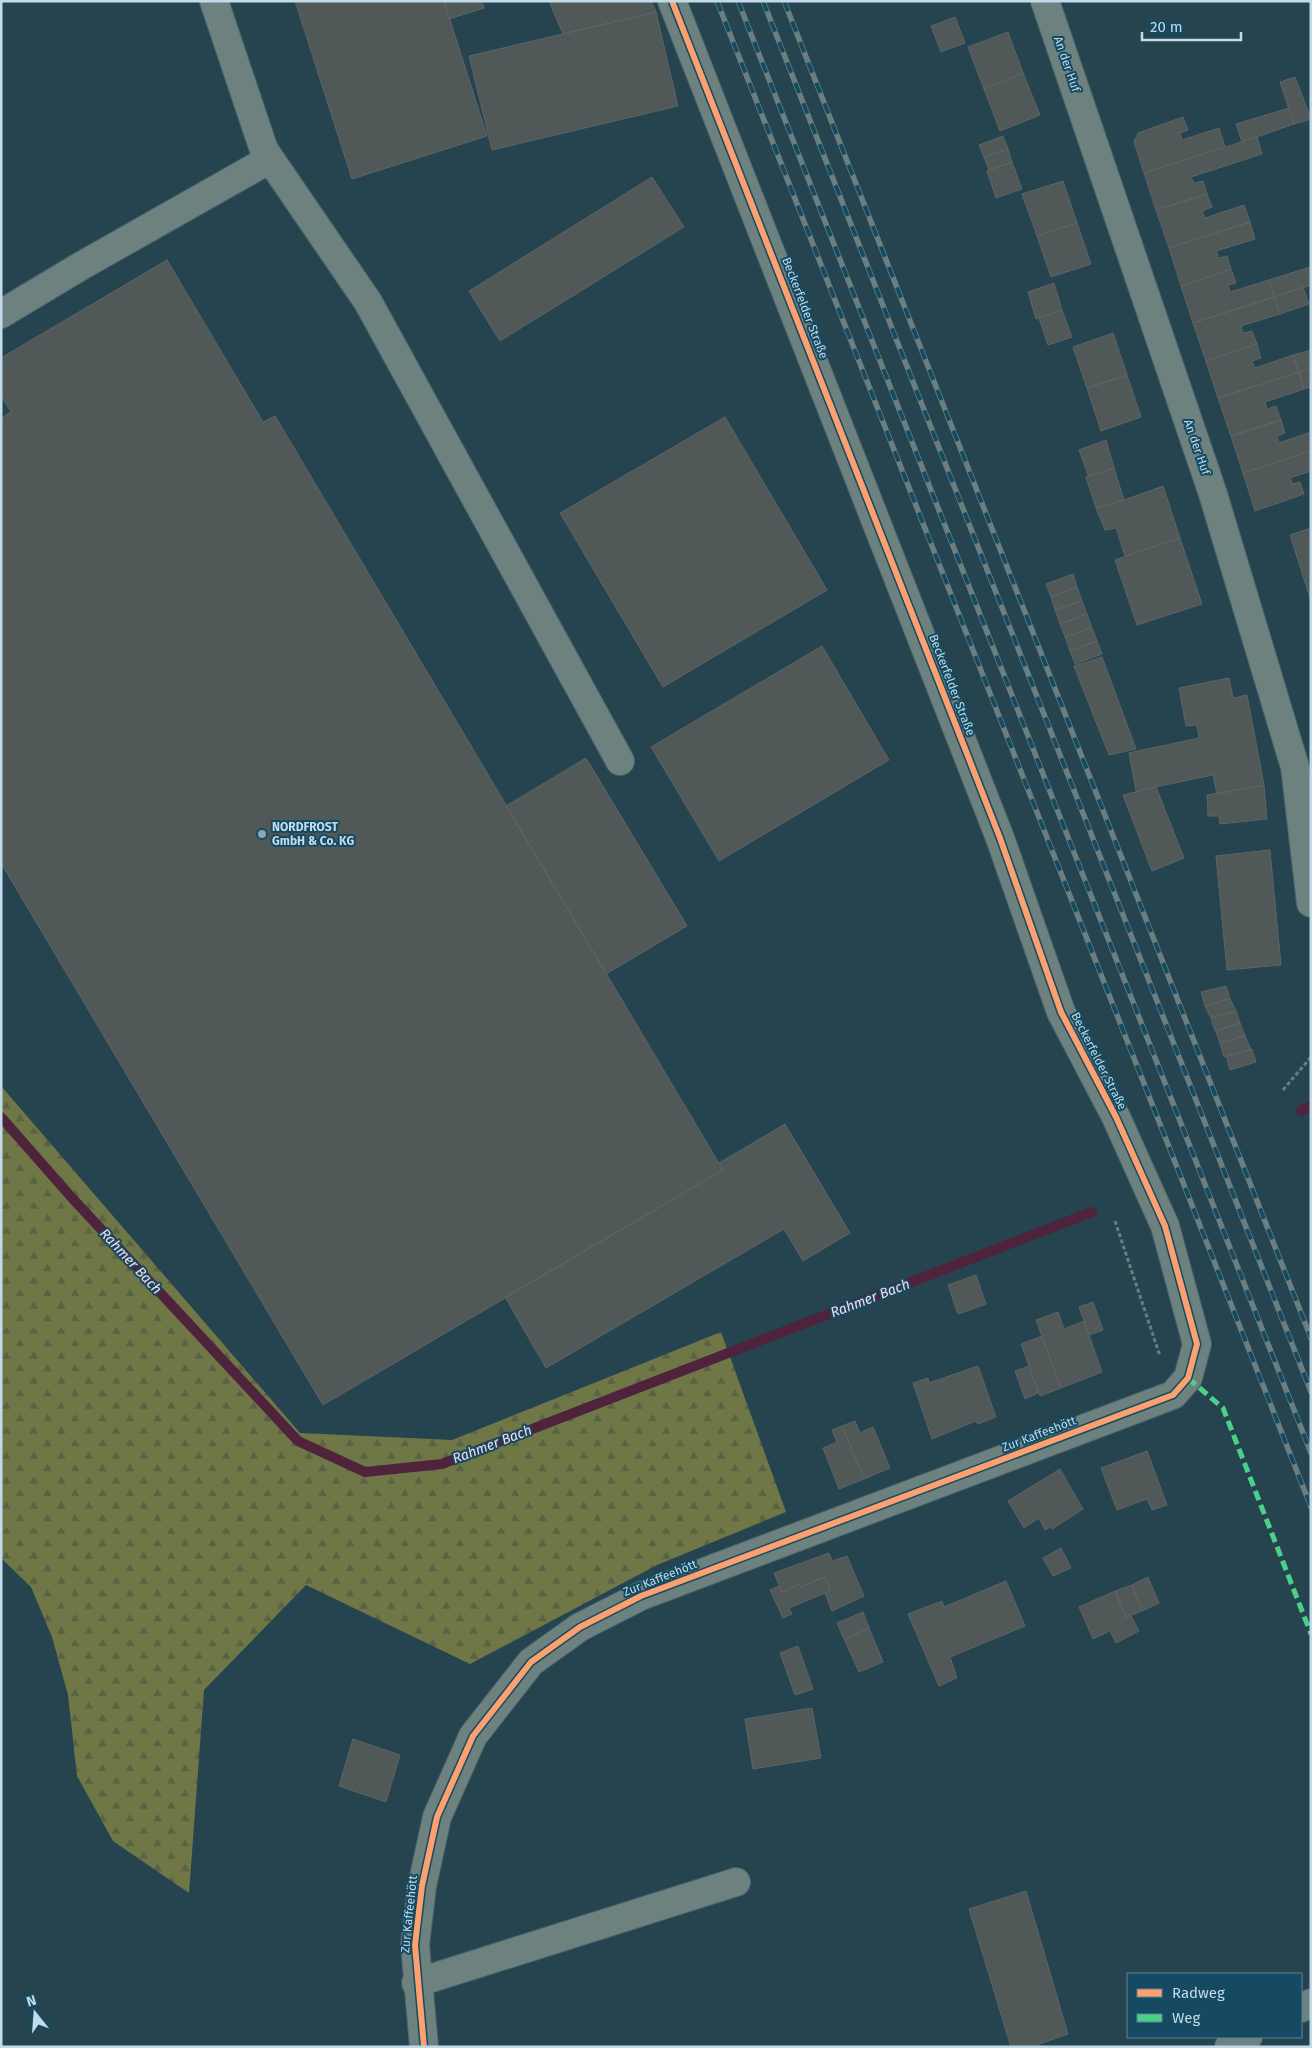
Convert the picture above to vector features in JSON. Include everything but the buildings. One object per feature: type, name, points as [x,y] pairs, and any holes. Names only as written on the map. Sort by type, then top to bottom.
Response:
[{"type":"street","points":[[214,1],[264,150],[368,302],[620,761]]},
{"type":"street","name":"Beckerfelder Straße","points":[[672,1],[1000,838],[1061,1012],[1116,1117],[1165,1226],[1196,1344],[1181,1386]]},
{"type":"street","name":"An der Huf","points":[[1045,1],[1213,494],[1295,767],[1311,903]]},
{"type":"street","points":[[1,314],[81,266],[270,159]]},
{"type":"street","name":"Zur Kaffeehött","points":[[424,2047],[416,1983],[416,1935],[422,1886],[437,1817],[473,1736],[531,1662],[580,1627],[641,1596],[1181,1386]]},
{"type":"street","points":[[416,1983],[736,1882]]},
{"type":"street","points":[[1229,2047],[1246,2038]]},
{"type":"path","points":[[1283,1090],[1311,1057]]},
{"type":"path","points":[[1115,1221],[1181,1386]]},
{"type":"green space","points":[[1,1086],[300,1433],[452,1440],[721,1332],[786,1512],[657,1565],[470,1664],[306,1585],[204,1690],[189,1893],[113,1841],[77,1776],[68,1695],[52,1637],[31,1587],[1,1558]]},
{"type":"waterway","name":"Rahmer Bach","points":[[1301,1111],[1311,1106]]},
{"type":"waterway","name":"Rahmer Bach","points":[[1,1117],[73,1199],[298,1441],[365,1472],[442,1464],[1092,1212]]},
{"type":"railway","points":[[717,1],[1311,1507]]},
{"type":"railway","points":[[738,1],[1311,1453]]},
{"type":"railway","points":[[763,1],[1311,1392]]},
{"type":"railway","points":[[784,1],[1311,1338]]},
{"type":"marked path","points":[[1188,1378],[1223,1408],[1311,1634]]},
{"type":"cycle path","points":[[424,2047],[415,1945],[422,1886],[437,1817],[473,1736],[531,1662],[580,1627],[641,1596],[1173,1395],[1188,1378],[1197,1344],[1165,1226],[1116,1117],[1061,1012],[1000,838],[672,1]]},
{"type":"place","name":"NORDFROST GmbH & Co. KG","points":[[262,834]]}]
